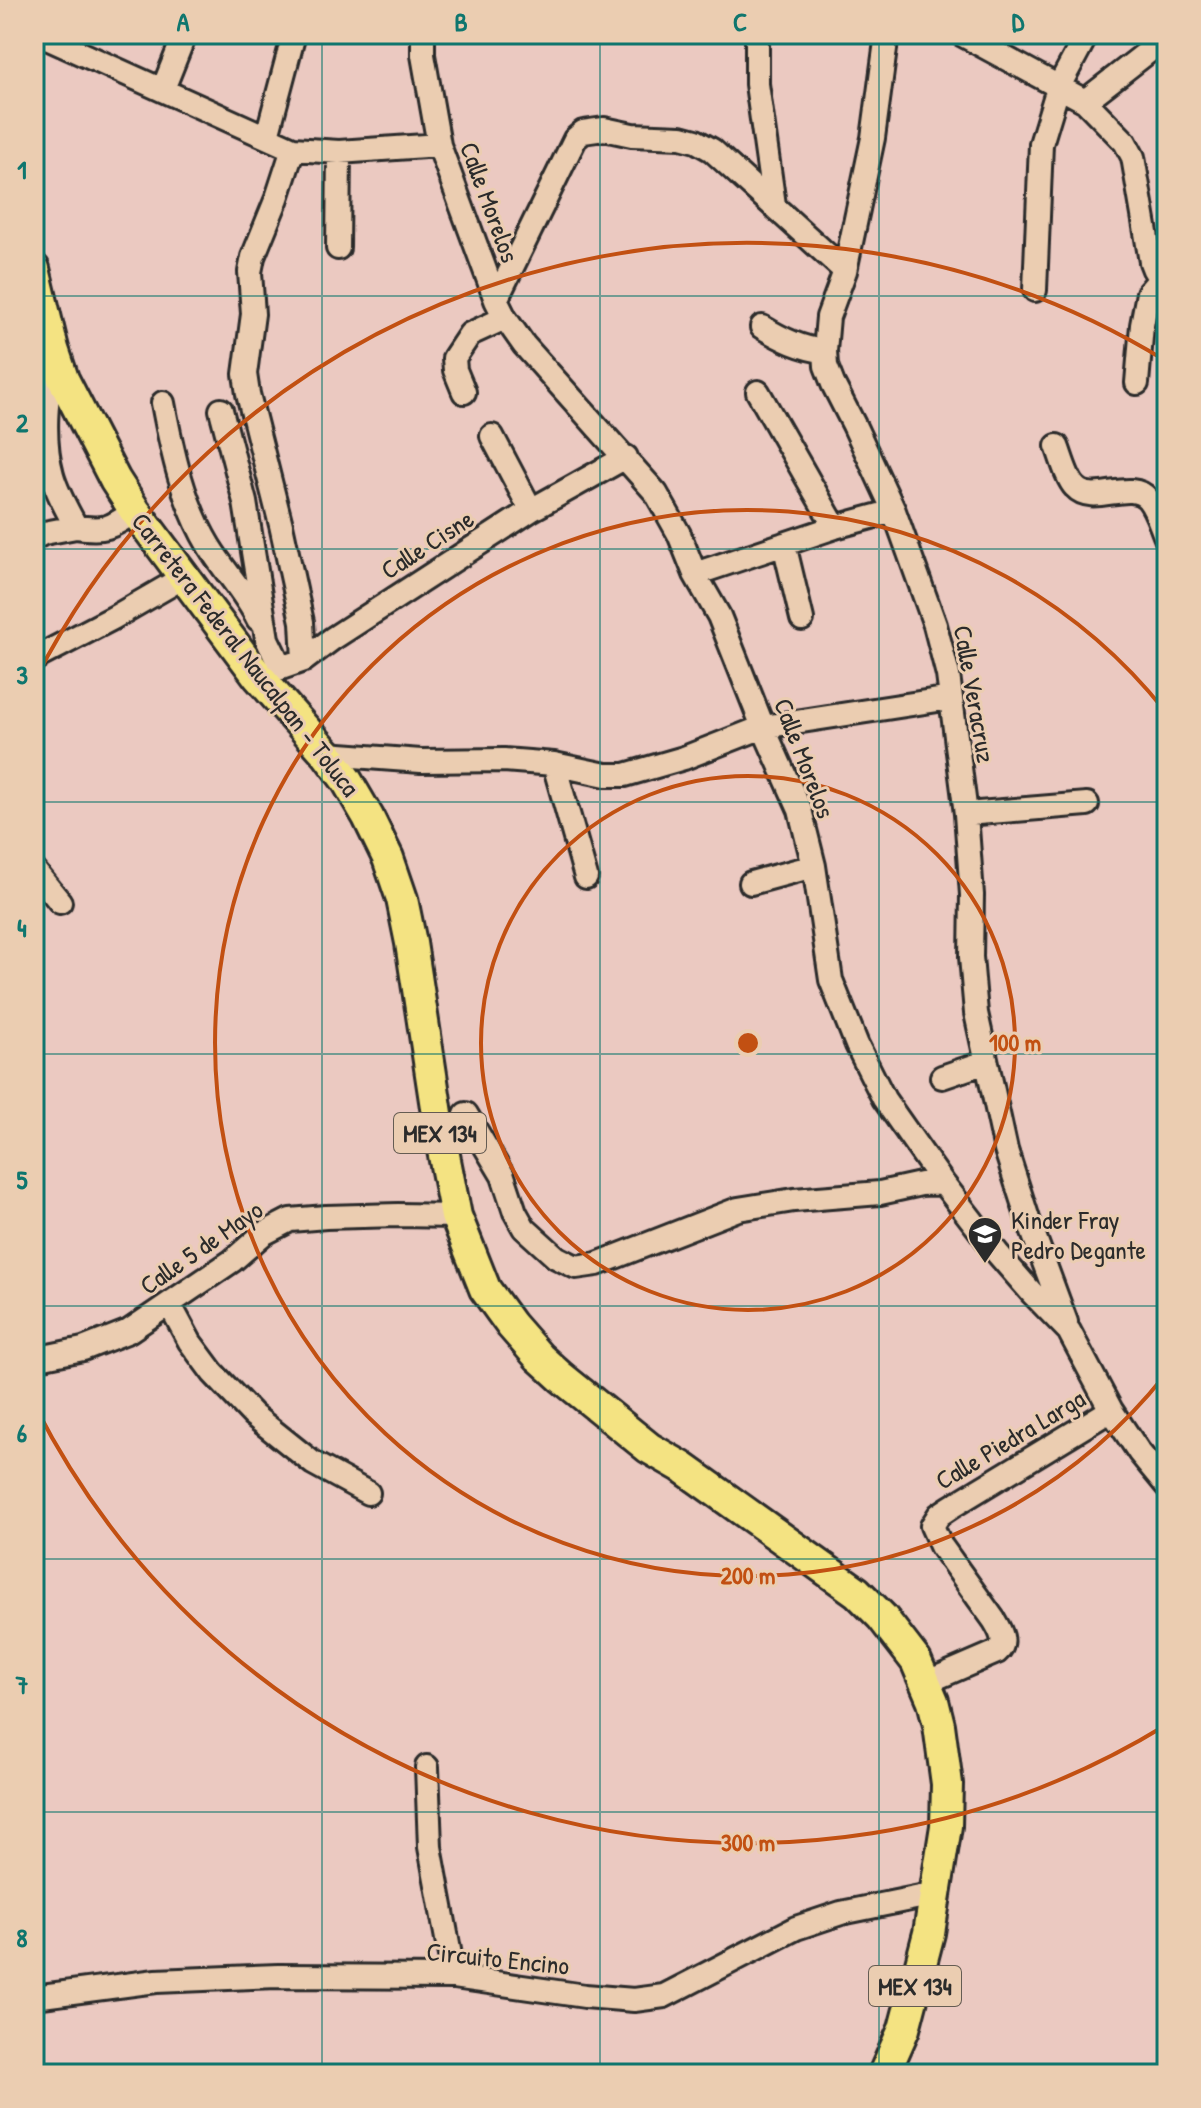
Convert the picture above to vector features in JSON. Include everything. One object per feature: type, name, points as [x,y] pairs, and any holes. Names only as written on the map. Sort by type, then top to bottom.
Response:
[{"type":"main road","name":"Carretera Federal Naucalpan - Toluca","points":[[34,269],[63,379],[115,480],[184,577],[269,672],[347,781],[388,858],[402,899],[411,943],[456,1216],[485,1289],[539,1357],[623,1429],[682,1467],[857,1592],[903,1642],[916,1661],[939,1725],[947,1784],[946,1826],[929,1933],[904,2029],[884,2074]]},
{"type":"street","points":[[38,34],[293,149],[339,152],[439,145]]},
{"type":"street","points":[[163,89],[185,34]]},
{"type":"street","points":[[267,136],[294,34]]},
{"type":"street","name":"Calle Morelos","points":[[423,34],[423,55],[439,145],[500,309],[524,345],[656,493],[719,616],[800,810],[814,866],[831,980],[857,1045],[884,1099],[998,1254],[1069,1331],[1111,1410],[1167,1486]]},
{"type":"street","points":[[757,34],[757,84],[774,205]]},
{"type":"street","name":"Calle Veracruz","points":[[887,34],[873,138],[845,271],[828,317],[826,366],[894,511],[935,625],[948,675],[966,814],[976,1013],[1006,1150],[1069,1331]]},
{"type":"street","points":[[961,34],[1085,101],[1125,142],[1133,157],[1148,250],[1154,271],[1163,282],[1148,293],[1137,383]]},
{"type":"street","points":[[1035,290],[1041,144],[1058,88],[1087,34]]},
{"type":"street","points":[[1085,101],[1167,37]]},
{"type":"street","points":[[464,392],[455,370],[454,358],[470,334],[500,309],[575,139],[583,132],[604,129],[696,141],[712,150],[845,271]]},
{"type":"street","points":[[293,149],[253,257],[250,272],[253,314],[245,374],[302,622],[304,660]]},
{"type":"street","points":[[338,248],[339,152]]},
{"type":"street","points":[[762,327],[794,344],[825,351]]},
{"type":"street","points":[[53,349],[46,441],[52,476],[76,527]]},
{"type":"street","points":[[758,392],[835,527]]},
{"type":"street","points":[[163,403],[172,447],[194,515],[209,546],[246,597],[267,639]]},
{"type":"street","points":[[221,410],[245,502],[267,639],[269,672]]},
{"type":"street","points":[[492,436],[531,510]]},
{"type":"street","points":[[1057,446],[1073,486],[1082,492],[1098,494],[1141,493],[1149,500],[1167,540]]},
{"type":"street","name":"Calle Cisne","points":[[269,672],[304,660],[531,510],[626,457]]},
{"type":"street","points":[[34,538],[76,527],[107,529],[135,511]]},
{"type":"street","points":[[695,574],[835,527],[894,511]]},
{"type":"street","points":[[784,544],[802,619]]},
{"type":"street","points":[[34,659],[184,577]]},
{"type":"street","points":[[327,754],[421,761],[504,760],[625,775],[684,758],[763,727],[951,698]]},
{"type":"street","points":[[554,764],[586,877]]},
{"type":"street","points":[[966,814],[1087,804]]},
{"type":"street","points":[[751,883],[814,866]]},
{"type":"street","points":[[34,870],[60,902]]},
{"type":"street","points":[[942,1077],[986,1062]]},
{"type":"street","points":[[466,1114],[503,1176],[524,1228],[556,1257],[576,1267],[597,1264],[738,1209],[943,1183]]},
{"type":"street","name":"Calle 5 de Mayo","points":[[34,1359],[83,1349],[129,1331],[232,1261],[263,1234],[290,1220],[383,1215],[456,1216]]},
{"type":"street","points":[[170,1305],[190,1342],[213,1373],[253,1415],[313,1463],[368,1493]]},
{"type":"street","name":"Calle Piedra Larga","points":[[925,1683],[997,1652],[1003,1643],[994,1620],[941,1546],[932,1526],[935,1520],[951,1507],[1111,1410]]},
{"type":"street","points":[[427,1767],[430,1847],[454,1977]]},
{"type":"street","name":"Circuito Encino","points":[[34,1997],[156,1981],[278,1976],[454,1977],[634,2000],[664,1996],[796,1928],[841,1913],[935,1894]]},
{"type":"place","name":"Kinder Fray Pedro Degante","points":[[985,1265]]}]
